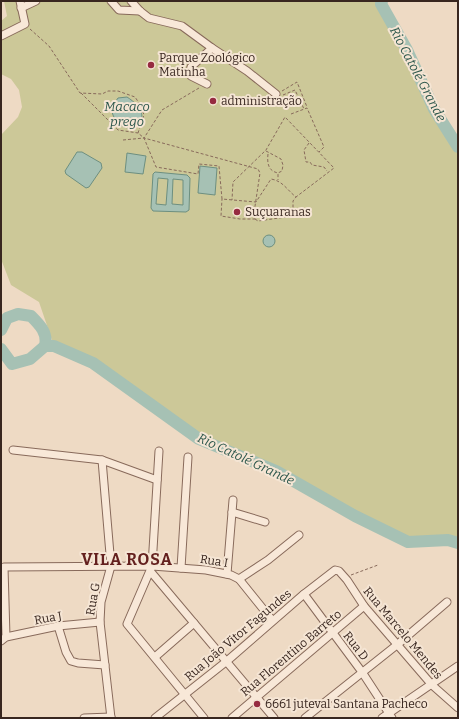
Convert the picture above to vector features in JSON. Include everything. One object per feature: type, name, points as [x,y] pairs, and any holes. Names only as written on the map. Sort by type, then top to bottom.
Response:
[{"type":"street","points":[[1,36],[25,24],[20,4],[36,1]]},
{"type":"street","points":[[111,1],[120,10],[140,11]]},
{"type":"street","points":[[131,1],[149,18],[182,26],[279,94]]},
{"type":"street","points":[[207,84],[191,76],[190,71],[191,67],[212,48]]},
{"type":"street","points":[[13,450],[102,460],[157,480]]},
{"type":"street","points":[[159,451],[152,569],[127,624],[204,718]]},
{"type":"street","points":[[181,568],[188,457]]},
{"type":"street","name":"Rua G","points":[[102,460],[111,566],[101,602],[100,622],[111,717]]},
{"type":"street","points":[[227,574],[232,500]]},
{"type":"street","points":[[232,512],[265,522]]},
{"type":"street","name":"Rua I","points":[[4,639],[4,567],[111,566],[152,569],[181,568],[206,570],[234,575],[239,579],[268,560],[299,535]]},
{"type":"street","points":[[152,569],[194,623],[274,718]]},
{"type":"street","name":"Rua Marcelo Mendes","points":[[335,570],[339,571],[347,580],[364,606],[432,685],[458,708]]},
{"type":"street","name":"Rua João Vitor Fagundes","points":[[155,718],[227,661],[272,620],[335,570]]},
{"type":"street","points":[[239,579],[272,620]]},
{"type":"street","name":"Rua D","points":[[304,594],[362,672],[391,715]]},
{"type":"street","points":[[305,718],[448,602]]},
{"type":"street","name":"Rua Florentino Barreto","points":[[232,718],[364,606]]},
{"type":"street","name":"Rua J","points":[[4,639],[58,626],[100,622]]},
{"type":"street","points":[[155,657],[194,623]]},
{"type":"street","points":[[58,626],[66,652],[71,661],[105,665]]},
{"type":"street","points":[[382,718],[391,715],[458,666]]},
{"type":"street","points":[[84,718],[111,717]]},
{"type":"path","points":[[25,24],[49,46],[80,93],[118,130],[138,133],[144,138],[156,168],[198,174],[199,164],[219,166],[222,199],[221,216],[240,219],[254,218],[258,221],[286,217],[293,212],[293,201],[296,197],[334,168],[285,117],[266,150],[234,182],[232,200]]},
{"type":"path","points":[[279,94],[297,82],[324,147],[319,152]]},
{"type":"path","points":[[144,138],[162,110],[207,84]]},
{"type":"path","points":[[279,94],[295,90],[304,109]]},
{"type":"path","points":[[80,93],[102,94],[108,91],[118,91],[135,97],[141,106],[144,115],[138,133]]},
{"type":"path","points":[[291,114],[307,108]]},
{"type":"path","points":[[123,140],[144,138],[258,169],[260,173],[254,218]]},
{"type":"path","points":[[309,143],[304,150],[306,162],[310,162],[312,165],[324,167],[328,172]]},
{"type":"path","points":[[266,150],[268,153],[281,159],[283,165],[282,171],[278,173]]},
{"type":"path","points":[[268,153],[267,162],[270,168],[274,172],[278,173]]},
{"type":"path","points":[[278,173],[278,180]]},
{"type":"path","points":[[256,202],[271,179],[278,180],[296,197]]},
{"type":"path","points":[[222,199],[256,202]]},
{"type":"path","points":[[347,580],[352,575],[378,565]]},
{"type":"shaded area","points":[[4,1],[375,1],[381,4],[407,50],[434,109],[458,147],[458,543],[448,540],[408,542],[355,516],[276,471],[199,439],[93,363],[54,346],[39,302],[11,285],[1,259],[1,135],[18,117],[22,107],[19,90],[11,79],[1,74],[1,21],[7,16]]},
{"type":"water","name":"Macaco prego","points":[[127,97],[142,113],[141,120],[138,125],[132,128],[125,127],[118,123],[112,113],[113,106],[118,98]]},
{"type":"water","points":[[77,152],[82,152],[101,163],[102,168],[89,187],[86,188],[66,174],[65,171]]},
{"type":"water","points":[[127,153],[146,156],[143,174],[125,172]]},
{"type":"water","points":[[200,166],[217,168],[215,195],[198,193]]},
{"type":"water","points":[[155,172],[187,175],[190,178],[189,210],[186,212],[153,211],[151,208],[153,174]],"holes":[[[158,178],[168,179],[166,205],[156,204]],[[173,179],[183,180],[183,205],[172,204]]]},
{"type":"water","points":[[267,235],[271,235],[275,241],[271,247],[267,247],[263,243],[263,239]]},
{"type":"waterway","name":"Rio Catolé Grande","points":[[382,1],[381,4],[407,50],[434,109],[458,147]]},
{"type":"waterway","name":"Rio Catolé Grande","points":[[1,330],[7,318],[18,314],[31,316],[44,333],[46,341],[45,346]]},
{"type":"waterway","name":"Rio Catolé Grande","points":[[1,349],[12,364],[30,359],[45,346],[54,346],[93,363],[199,439],[276,471],[355,516],[408,542],[448,540],[458,543]]},
{"type":"place","name":"Parque Zoológico Matinha","points":[[151,65]]},
{"type":"place","name":"administração","points":[[213,101]]},
{"type":"place","name":"Suçuaranas","points":[[237,212]]},
{"type":"place","name":"6661 juteval Santana Pacheco","points":[[257,704]]},
{"type":"district","name":"VILA ROSA","points":[[127,559]]}]
